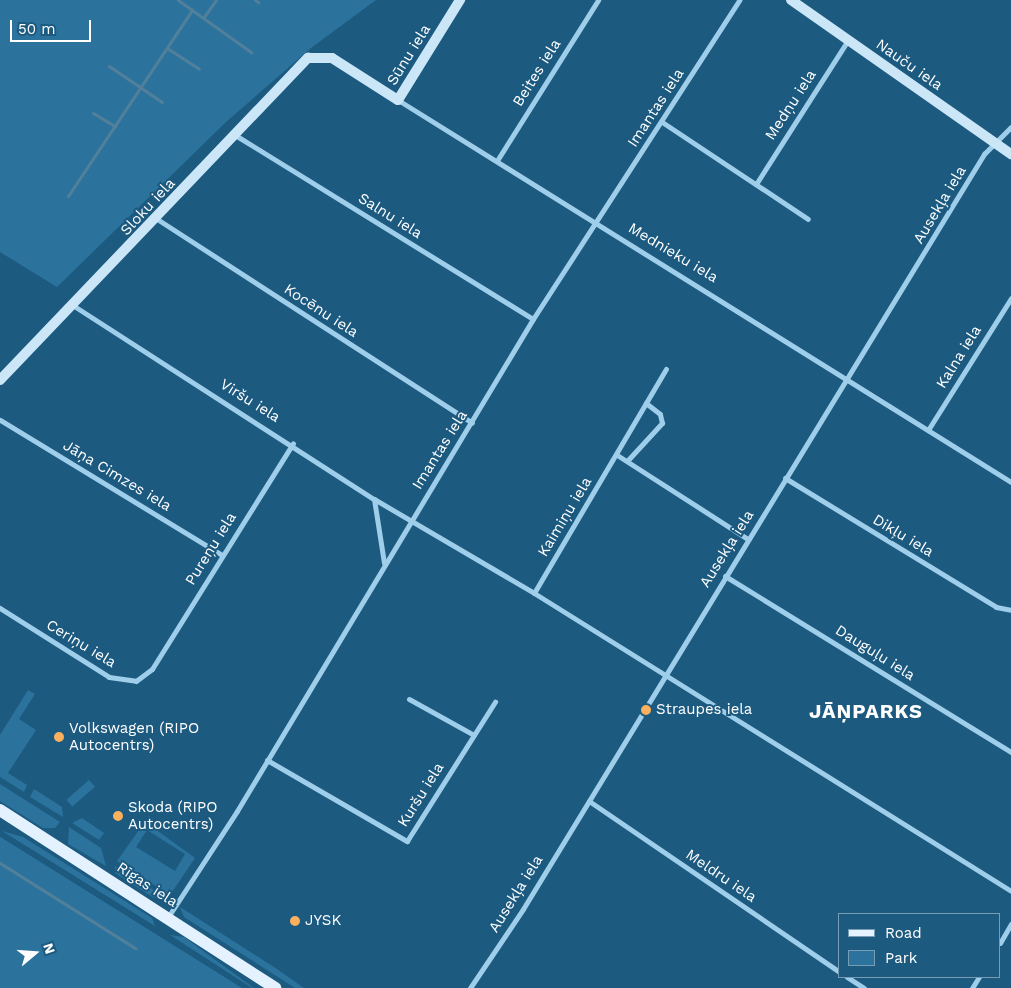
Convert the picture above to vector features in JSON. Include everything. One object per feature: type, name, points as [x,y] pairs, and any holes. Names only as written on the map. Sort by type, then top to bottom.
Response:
[{"type":"main road","name":"Rīgas iela","points":[[0,810],[275,988]]},
{"type":"street","name":"Sūnu iela","points":[[398,100],[460,0]]},
{"type":"street","name":"Beites iela","points":[[498,159],[598,0]]},
{"type":"street","name":"Imantas iela","points":[[168,917],[267,760],[384,563],[472,423],[533,319],[662,122],[738,0]]},
{"type":"street","name":"Nauču iela","points":[[791,0],[1011,154]]},
{"type":"street","name":"Medņu iela","points":[[756,184],[848,40]]},
{"type":"street","name":"Mednieku iela","points":[[317,56],[332,58],[398,100],[498,159],[596,223],[846,376],[1011,482]]},
{"type":"street","name":"Sloku iela","points":[[0,380],[74,306],[308,58],[317,56]]},
{"type":"street","points":[[662,122],[808,219]]},
{"type":"street","name":"Ausekļa iela","points":[[470,988],[589,801],[662,676],[748,539],[846,376],[958,202],[984,154],[1011,127]]},
{"type":"street","name":"Salnu iela","points":[[234,135],[533,319]]},
{"type":"street","name":"Kocēnu iela","points":[[157,219],[472,423]]},
{"type":"street","name":"Kalna iela","points":[[928,430],[1011,298]]},
{"type":"street","name":"Viršu iela","points":[[74,306],[293,443],[374,499],[412,520]]},
{"type":"street","name":"Kaimiņu iela","points":[[534,593],[666,369]]},
{"type":"street","points":[[627,461],[662,423],[660,414],[646,403]]},
{"type":"street","name":"Jāņa Cimzes iela","points":[[0,420],[222,555]]},
{"type":"street","name":"Pureņu iela","points":[[152,669],[293,443]]},
{"type":"street","points":[[617,455],[748,539]]},
{"type":"street","name":"Dikļu iela","points":[[785,478],[996,607],[1011,610]]},
{"type":"street","points":[[374,499],[384,563]]},
{"type":"street","points":[[412,520],[534,593],[662,676],[1011,891]]},
{"type":"street","name":"Dauguļu iela","points":[[725,576],[1011,752]]},
{"type":"street","name":"Ceriņu iela","points":[[0,608],[109,677],[136,681],[152,669]]},
{"type":"street","points":[[409,699],[474,735]]},
{"type":"street","name":"Kuršu iela","points":[[267,760],[407,841],[494,702]]},
{"type":"street","name":"Meldru iela","points":[[589,801],[838,971]]},
{"type":"street","points":[[1001,940],[1011,924]]},
{"type":"street","points":[[849,978],[864,988]]},
{"type":"green space","points":[[0,0],[376,0],[311,48],[226,122],[57,287],[0,252]]},
{"type":"green space","points":[[28,690],[35,694],[19,719],[36,730],[8,773],[27,785],[24,792],[0,777],[0,735]]},
{"type":"green space","points":[[89,780],[95,787],[72,806],[66,800]]},
{"type":"green space","points":[[0,784],[60,822],[55,828],[43,828],[0,801]]},
{"type":"green space","points":[[34,789],[62,807],[63,817],[30,797]]},
{"type":"green space","points":[[149,816],[155,820],[151,826],[195,858],[170,895],[117,861]],"holes":[[[147,830],[185,854],[175,871],[136,847]]]},
{"type":"green space","points":[[82,818],[104,833],[99,840],[72,823]]},
{"type":"green space","points":[[69,827],[101,848],[106,866],[68,844]]},
{"type":"green space","points":[[2,831],[23,837],[152,918],[155,926]]},
{"type":"green space","points":[[0,837],[2,838],[242,988],[0,988]]},
{"type":"green space","points":[[115,866],[167,898],[154,898],[115,873]]},
{"type":"green space","points":[[180,907],[304,988],[295,988],[184,917]]},
{"type":"green space","points":[[170,935],[184,937],[254,988],[252,988]]},
{"type":"waterway","points":[[178,0],[251,52]]},
{"type":"waterway","points":[[203,18],[216,0]]},
{"type":"waterway","points":[[68,196],[192,10]]},
{"type":"waterway","points":[[167,48],[199,69]]},
{"type":"waterway","points":[[109,66],[162,102]]},
{"type":"waterway","points":[[93,113],[115,126]]},
{"type":"waterway","points":[[0,863],[135,948]]},
{"type":"place","name":"Straupes iela","points":[[646,710]]},
{"type":"place","name":"Volkswagen (RIPO Autocentrs)","points":[[59,737]]},
{"type":"place","name":"Skoda (RIPO Autocentrs)","points":[[118,816]]},
{"type":"place","name":"JYSK","points":[[295,921]]},
{"type":"district","name":"JĀŅPARKS","points":[[866,711]]}]
